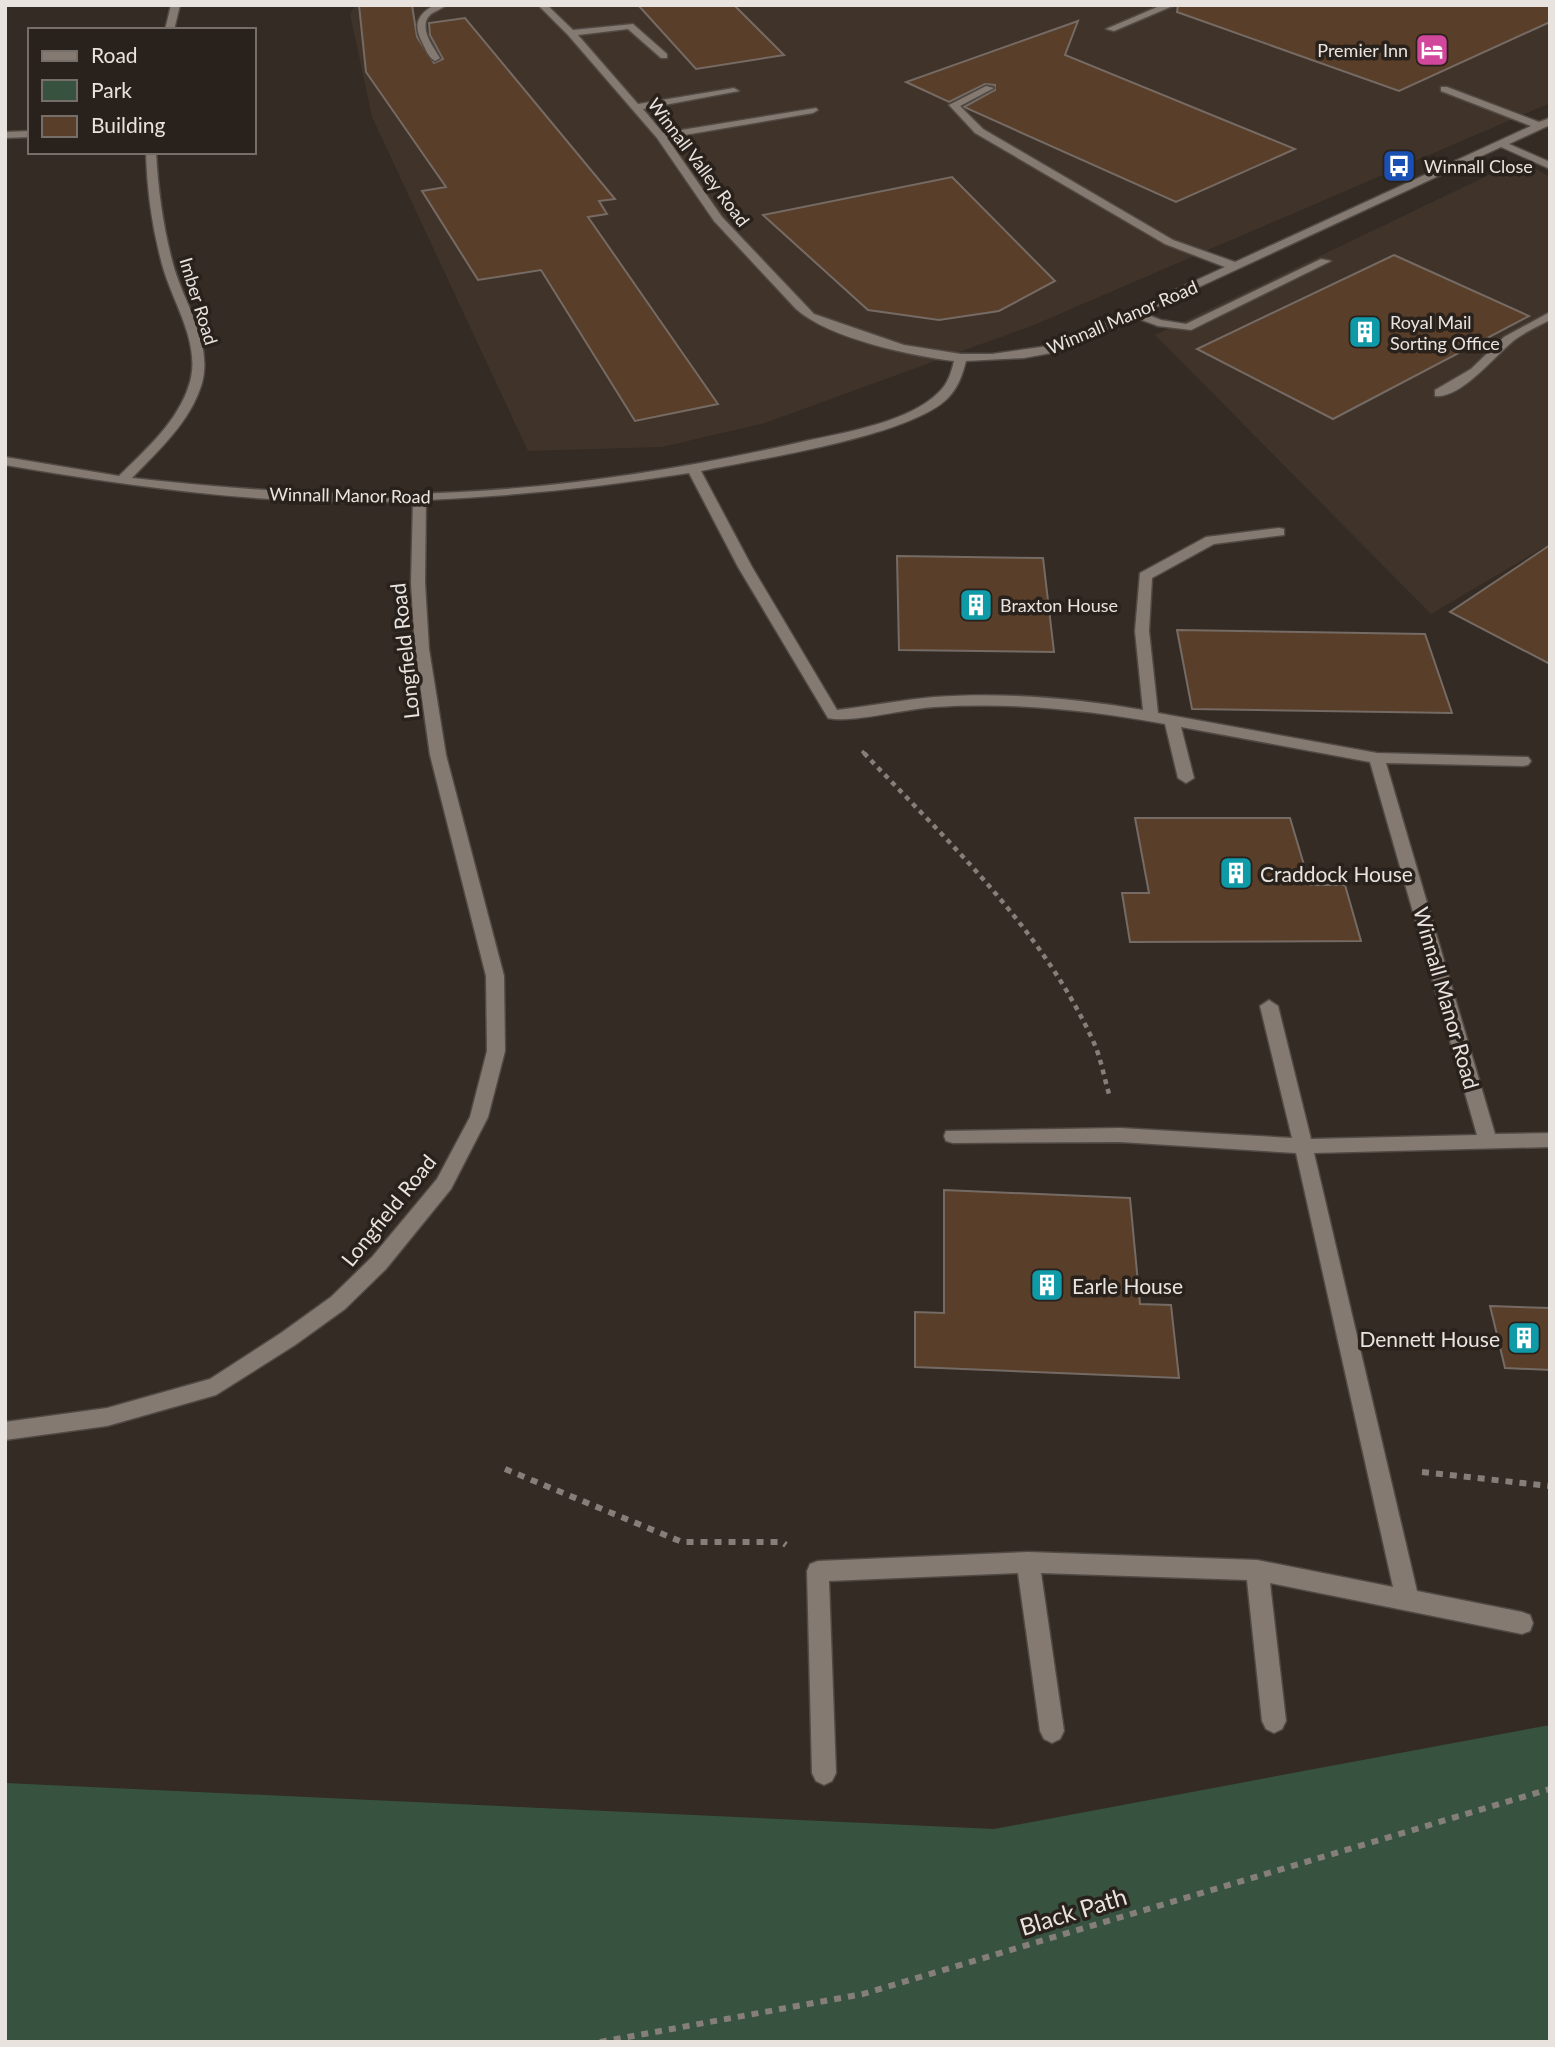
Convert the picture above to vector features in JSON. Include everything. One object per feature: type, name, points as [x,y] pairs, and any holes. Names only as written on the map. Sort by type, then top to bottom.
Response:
[{"type":"street","points":[[170,28],[176,5]]},
{"type":"street","points":[[435,58],[421,31],[421,21],[428,12],[442,5]]},
{"type":"street","name":"Winnall Valley Road","points":[[542,5],[571,33],[661,136],[718,219],[782,290],[810,316],[886,346],[960,360]]},
{"type":"street","points":[[1111,29],[1171,5]]},
{"type":"street","points":[[571,33],[630,26],[664,56]]},
{"type":"street","points":[[989,88],[954,105],[979,131],[1170,242],[1237,267]]},
{"type":"street","points":[[1444,89],[1545,124]]},
{"type":"street","points":[[636,107],[734,91]]},
{"type":"street","points":[[661,136],[813,110]]},
{"type":"street","name":"Winnall Manor Road","points":[[5,461],[221,491],[299,496],[420,497],[568,490],[694,470],[837,438],[908,418],[946,392],[960,360],[1025,356],[1058,348],[1545,124]]},
{"type":"street","points":[[5,135],[28,134]]},
{"type":"street","points":[[1504,145],[1550,166]]},
{"type":"street","name":"Imber Road","points":[[124,479],[150,452],[186,405],[199,364],[173,282],[152,193],[151,154]]},
{"type":"street","points":[[1136,314],[1158,323],[1186,328],[1325,261]]},
{"type":"street","points":[[1439,393],[1475,372],[1507,339],[1550,315]]},
{"type":"street","points":[[694,470],[745,567],[833,715],[934,702],[1010,701],[1110,709],[1377,758],[1523,761]]},
{"type":"street","name":"Longfield Road","points":[[5,1431],[107,1418],[216,1386],[288,1339],[338,1303],[379,1263],[444,1184],[479,1117],[496,1051],[495,976],[438,755],[422,649],[418,583],[420,497]]},
{"type":"street","points":[[1151,717],[1143,631],[1145,576],[1211,540],[1279,532]]},
{"type":"street","points":[[1172,720],[1186,778]]},
{"type":"street","name":"Winnall Manor Road","points":[[1377,758],[1488,1140]]},
{"type":"street","points":[[1269,1006],[1407,1598]]},
{"type":"street","points":[[953,1136],[1120,1135],[1303,1146],[1550,1140]]},
{"type":"street","points":[[824,1773],[818,1571],[1028,1562],[1257,1570],[1522,1623]]},
{"type":"street","points":[[1028,1562],[1052,1731]]},
{"type":"street","points":[[1257,1570],[1274,1721]]},
{"type":"path","points":[[833,715],[879,772],[1003,898],[1043,951],[1094,1044],[1120,1135]]},
{"type":"path","points":[[505,1469],[682,1542],[782,1542],[818,1571]]},
{"type":"path","points":[[1444,1475],[1550,1486]]},
{"type":"path","name":"Black Path","points":[[600,2042],[863,1994],[1550,1788]]},
{"type":"shaded area","points":[[355,5],[1550,5],[1550,103],[1034,325],[765,423],[662,447],[528,451],[372,117],[350,14]]},
{"type":"shaded area","points":[[1520,160],[1550,177],[1550,544],[1431,614],[1155,335]]},
{"type":"green space","points":[[1550,1725],[1550,2042],[5,2042],[5,1783],[994,1829]]},
{"type":"building","points":[[359,5],[412,5],[417,37],[434,63],[443,59],[430,35],[429,23],[465,18],[615,199],[599,201],[607,214],[588,217],[718,404],[635,421],[541,270],[478,280],[422,191],[446,187],[366,72]]},
{"type":"building","points":[[638,5],[734,5],[784,55],[696,69]]},
{"type":"building","points":[[1178,5],[1550,5],[1550,22],[1399,91],[1177,12]]},
{"type":"building","points":[[1078,21],[1065,55],[1295,149],[1176,202],[964,107],[995,90],[995,85],[985,84],[949,102],[906,82]]},
{"type":"building","points":[[952,177],[1055,281],[999,311],[939,320],[868,310],[763,215]]},
{"type":"building","name":"Royal Mail Sorting Office","points":[[1394,255],[1529,316],[1333,419],[1197,349]]},
{"type":"building","points":[[1550,545],[1550,664],[1450,612]]},
{"type":"building","name":"Braxton House","points":[[897,556],[1043,558],[1054,652],[899,650]]},
{"type":"building","points":[[1177,630],[1425,634],[1452,713],[1192,709]]},
{"type":"building","name":"Craddock House","points":[[1135,818],[1290,818],[1310,885],[1345,885],[1361,941],[1130,942],[1122,893],[1149,893]]},
{"type":"building","name":"Earle House","points":[[944,1190],[1130,1198],[1140,1304],[1171,1305],[1179,1378],[915,1367],[915,1312],[944,1313]]},
{"type":"building","name":"Dennett House","points":[[1490,1306],[1550,1308],[1550,1370],[1505,1368]]},
{"type":"place","name":"Premier Inn","points":[[1432,50]]},
{"type":"place","name":"Winnall Close","points":[[1399,166]]},
{"type":"place","name":"Royal Mail Sorting Office","points":[[1365,332]]},
{"type":"place","name":"Braxton House","points":[[976,605]]},
{"type":"place","name":"Craddock House","points":[[1236,873]]},
{"type":"place","name":"Earle House","points":[[1047,1285]]},
{"type":"place","name":"Dennett House","points":[[1524,1338]]}]
